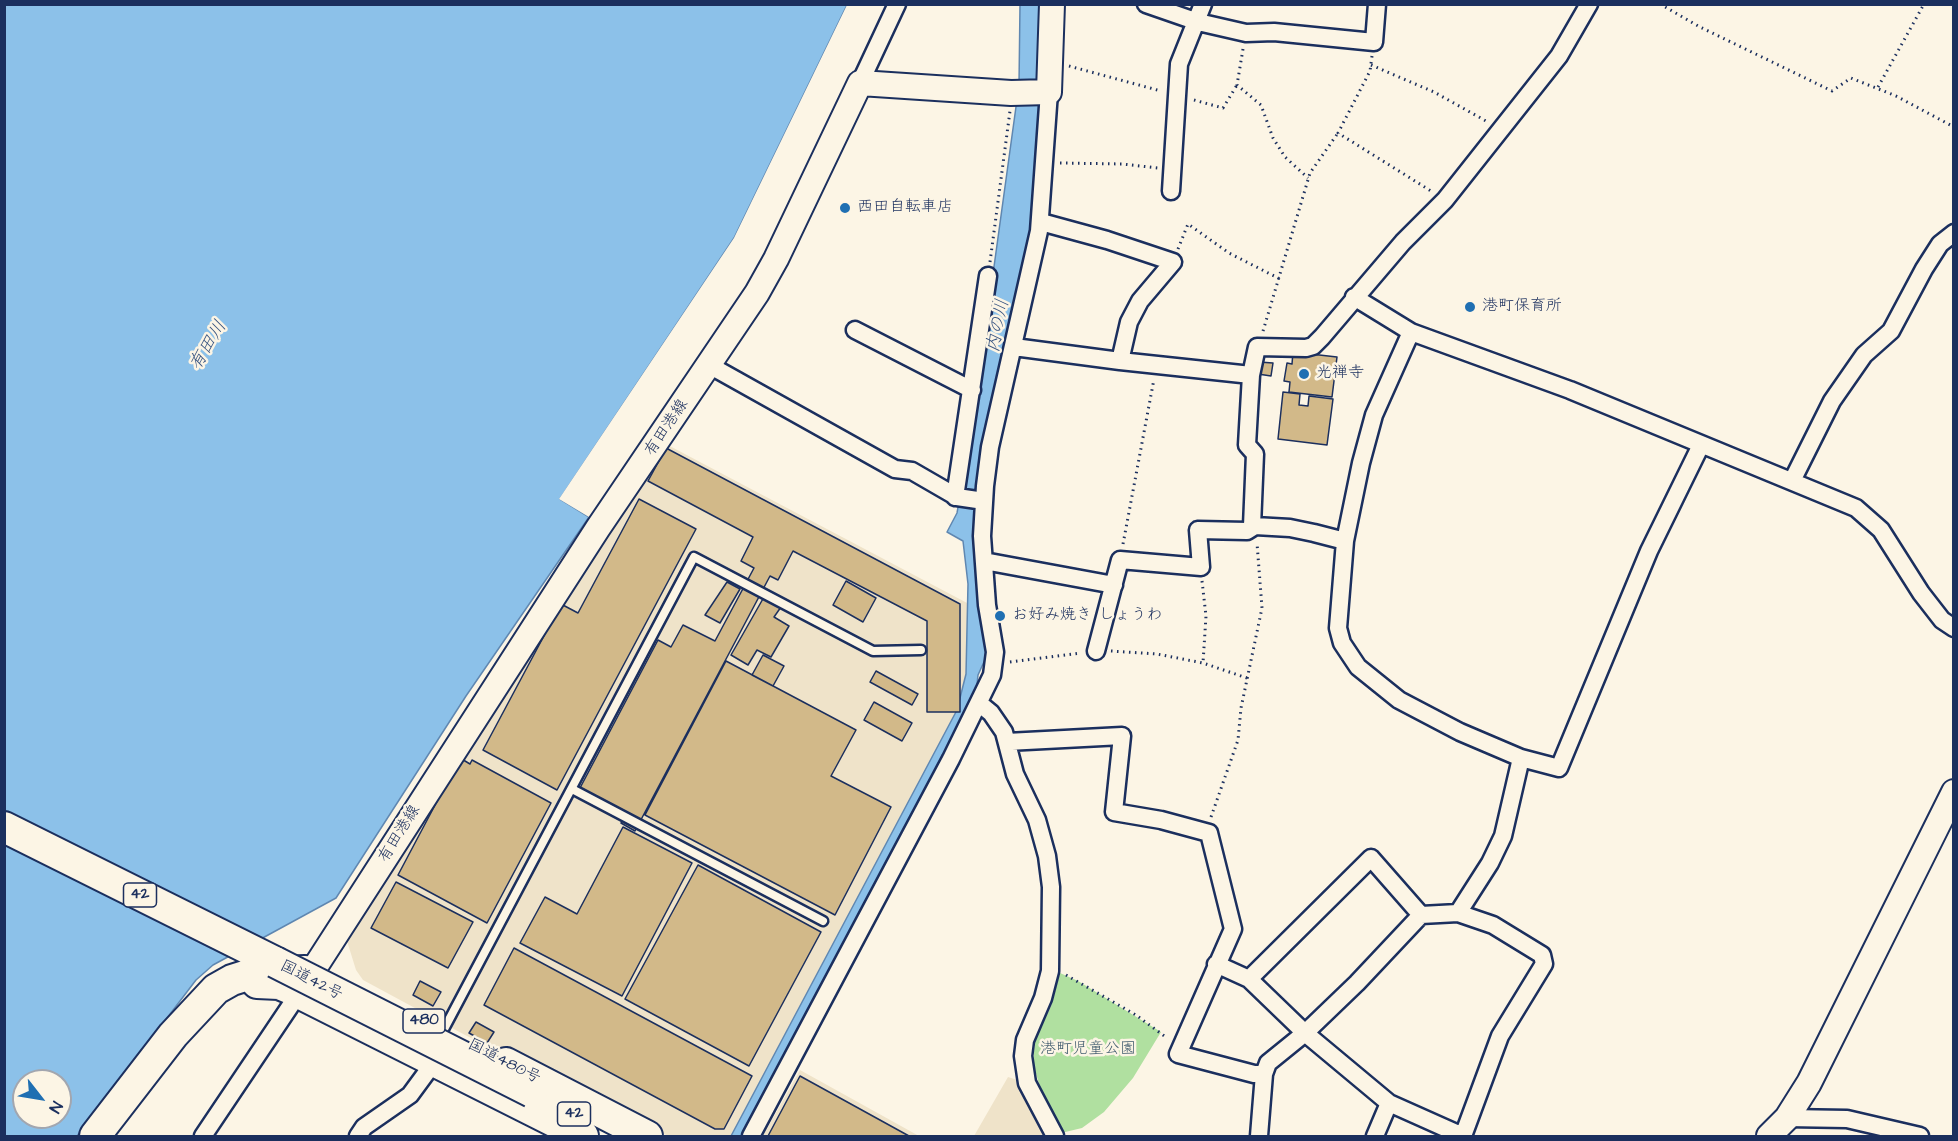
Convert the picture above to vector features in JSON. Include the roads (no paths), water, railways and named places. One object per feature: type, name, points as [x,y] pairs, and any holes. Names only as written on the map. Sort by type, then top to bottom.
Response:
[{"type":"highway","name":"国道42号","points":[[4,827],[617,1137]]},
{"type":"highway","name":"国道480号","points":[[95,1137],[196,1009],[216,989],[247,975],[281,970],[306,982],[431,1059],[571,1134]]},
{"type":"highway","name":"国道480号","points":[[306,982],[351,984],[647,1137]]},
{"type":"main road","points":[[860,83],[1013,93],[1045,92],[1050,62],[1052,4]]},
{"type":"main road","name":"有田港線","points":[[306,982],[598,528],[709,365],[776,259],[860,83]]},
{"type":"main road","points":[[1769,1137],[1787,1118],[1809,1083],[1953,792]]},
{"type":"street","points":[[860,83],[897,4]]},
{"type":"street","points":[[1146,4],[1198,22],[1246,33],[1284,33],[1374,42],[1377,4]]},
{"type":"street","points":[[1171,191],[1179,64],[1198,22],[1203,4]]},
{"type":"street","points":[[1096,651],[1120,560],[1201,567],[1198,530],[1248,531],[1253,526],[1255,454],[1248,445],[1251,375],[1257,347],[1290,349],[1313,346],[1402,242],[1446,200],[1558,56],[1589,4]]},
{"type":"street","points":[[751,1137],[980,704],[990,681],[994,663],[984,561],[982,501],[990,447],[1041,222],[1046,163],[1045,92]]},
{"type":"street","points":[[1041,222],[1118,243],[1173,262],[1140,301],[1129,322],[1120,361]]},
{"type":"street","points":[[1792,481],[1832,401],[1864,355],[1891,331],[1924,269],[1940,244],[1953,233]]},
{"type":"street","points":[[956,497],[988,276]]},
{"type":"street","points":[[1354,297],[1411,332],[1495,361],[1833,497],[1868,516],[1881,530],[1935,611],[1953,628]]},
{"type":"street","points":[[855,330],[972,390]]},
{"type":"street","points":[[1411,332],[1374,415],[1361,463],[1345,542],[1338,628],[1342,643],[1358,667],[1399,700],[1461,732],[1521,758],[1559,768],[1648,551],[1701,445]]},
{"type":"street","points":[[1014,347],[1251,375]]},
{"type":"street","points":[[709,365],[895,469],[912,471],[956,497],[982,501]]},
{"type":"street","points":[[1253,526],[1290,528],[1345,542]]},
{"type":"street","points":[[984,561],[1114,585]]},
{"type":"street","points":[[980,704],[995,717],[1007,742],[1016,774],[1041,832],[1047,856],[1051,887],[1050,971],[1043,998],[1024,1040],[1023,1068],[1027,1083],[1055,1137]]},
{"type":"street","points":[[1007,742],[1122,736],[1114,812],[1161,820],[1209,832],[1233,929],[1178,1054],[1254,1074],[1264,1074]]},
{"type":"street","points":[[1458,913],[1490,863],[1503,836],[1521,758]]},
{"type":"street","points":[[1249,979],[1371,858],[1421,915]]},
{"type":"street","points":[[1216,964],[1249,979],[1305,1033],[1389,1103],[1463,1137],[1500,1036],[1544,964],[1542,955],[1503,931],[1458,913],[1421,915],[1358,983],[1305,1033],[1268,1063],[1264,1074],[1259,1137]]},
{"type":"street","points":[[203,1137],[306,982]]},
{"type":"street","points":[[358,1137],[364,1127],[410,1095],[431,1059],[443,1031]]},
{"type":"street","points":[[1375,1137],[1389,1103]]},
{"type":"street","points":[[1787,1118],[1847,1119],[1920,1137]]},
{"type":"lane","points":[[443,1031],[694,557],[873,651],[921,650]]},
{"type":"lane","points":[[572,789],[823,921]]},
{"type":"water","name":"有田川","points":[[5,5],[847,5],[734,238],[560,499],[589,517],[466,696],[336,898],[213,965],[196,980],[77,1136],[5,1136]]},
{"type":"water","name":"内の川","points":[[1020,5],[1045,5],[1039,173],[1033,227],[983,443],[974,522],[978,585],[988,653],[978,675],[976,693],[746,1136],[731,1136],[957,710],[966,674],[968,584],[963,541],[947,532],[957,513],[989,303],[1019,85]]},
{"type":"place","name":"西田自転車店","points":[[845,208]]},
{"type":"place","name":"港町保育所","points":[[1470,307]]},
{"type":"place","name":"光禅寺","points":[[1304,374]]},
{"type":"place","name":"お好み焼き しょうわ","points":[[1000,616]]},
{"type":"park label","name":"港町児童公園","points":[[1088,1050]]}]
